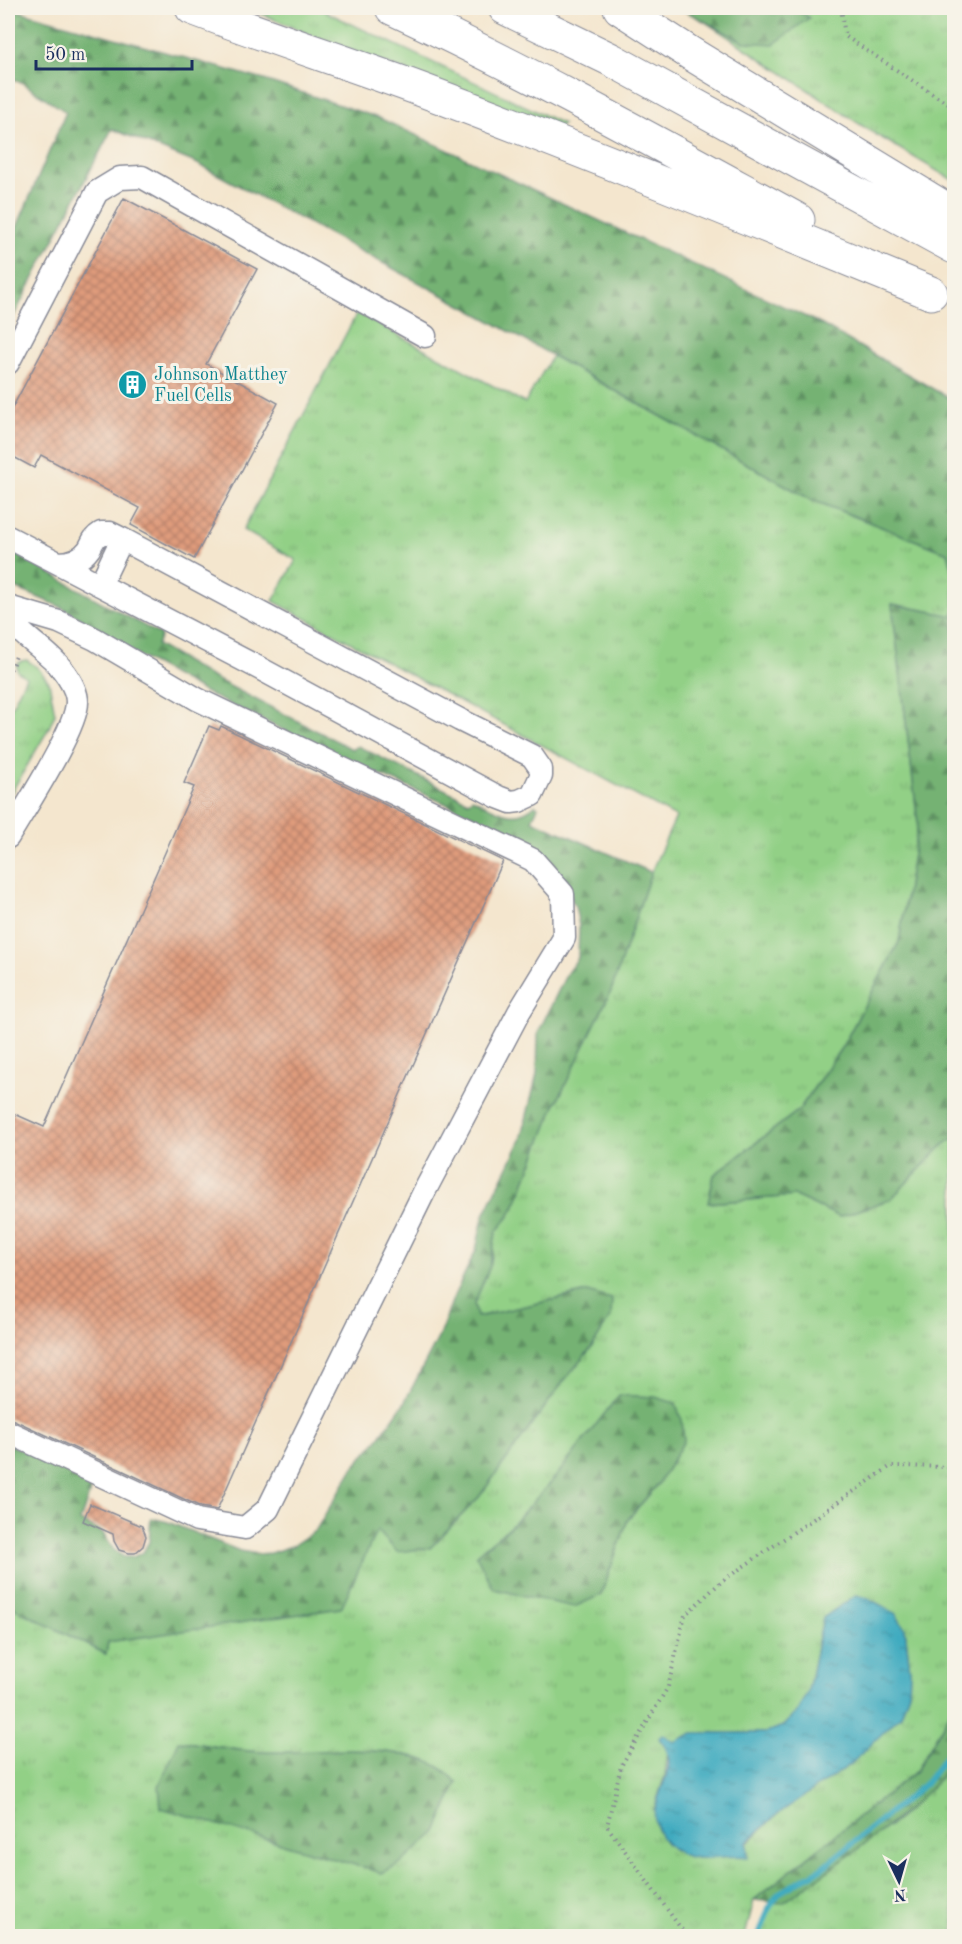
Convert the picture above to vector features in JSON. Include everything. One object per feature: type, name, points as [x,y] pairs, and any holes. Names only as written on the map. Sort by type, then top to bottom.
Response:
[{"type":"highway","points":[[192,8],[554,141],[943,300]]},
{"type":"highway","points":[[392,8],[458,39],[640,133],[943,300]]},
{"type":"highway","points":[[505,8],[612,60],[954,247]]},
{"type":"highway","points":[[620,8],[693,55],[954,213]]},
{"type":"lane","points":[[8,363],[97,192],[120,178],[142,177],[425,336]]},
{"type":"lane","points":[[8,537],[259,668],[498,797],[511,802],[519,801],[532,795],[539,784],[541,769],[532,756],[460,720],[110,533],[101,533],[94,537],[88,550],[79,558],[68,563],[58,563]]},
{"type":"lane","points":[[100,585],[122,539]]},
{"type":"lane","points":[[8,607],[59,622],[95,639],[197,699],[533,860],[563,894],[564,938],[519,1011],[423,1194],[268,1509],[245,1528],[197,1520],[8,1432]]},
{"type":"lane","points":[[8,614],[32,642],[57,663],[71,680],[77,703],[67,735],[8,837]]},
{"type":"path","points":[[841,8],[845,36],[954,108]]},
{"type":"path","points":[[682,1936],[682,1930],[607,1826],[621,1766],[668,1688],[685,1615],[722,1581],[891,1466],[954,1467]]},
{"type":"green space","points":[[8,8],[264,80],[379,118],[817,322],[954,401],[954,574],[948,553],[810,499],[476,313],[198,164],[112,129],[8,327],[8,248],[66,112],[21,82],[8,77]]},
{"type":"green space","points":[[248,8],[318,8],[563,124],[558,129],[308,34]]},
{"type":"green space","points":[[679,8],[795,8],[809,18],[774,44],[744,42]]},
{"type":"green space","points":[[795,8],[954,8],[954,181],[870,131],[701,19],[744,42],[809,18]]},
{"type":"green space","points":[[357,313],[525,403],[552,356],[810,499],[948,553],[954,574],[954,616],[892,604],[918,823],[899,942],[842,1047],[799,1110],[714,1175],[709,1203],[795,1196],[840,1217],[954,1138],[954,1706],[916,1771],[754,1900],[745,1936],[8,1936],[8,1605],[106,1654],[108,1642],[377,1530],[430,1548],[479,1497],[563,1382],[592,1347],[588,1292],[476,1317],[474,1304],[490,1266],[496,1232],[510,1215],[553,1110],[611,991],[651,872],[676,817],[273,601],[296,560],[243,530]],"holes":[[[619,1396],[655,1397],[659,1483],[628,1519],[601,1595],[477,1555],[511,1526],[554,1479]],[[856,1595],[905,1629],[910,1670],[909,1692],[851,1764],[775,1816],[736,1855],[706,1858],[667,1844],[657,1831],[654,1809],[665,1775],[668,1751],[674,1742],[693,1733],[766,1733],[783,1726],[797,1712],[808,1691],[823,1618]],[[337,1750],[393,1753],[419,1758],[440,1768],[457,1783],[243,1751]]]},
{"type":"green space","points":[[8,550],[161,635],[157,645],[206,674],[352,749],[358,746],[468,801],[472,798],[504,813],[519,814],[535,805],[538,807],[532,820],[651,872],[611,991],[553,1110],[510,1215],[496,1232],[490,1266],[474,1304],[477,1317],[588,1292],[612,1299],[611,1316],[592,1347],[563,1382],[479,1497],[430,1548],[397,1552],[377,1530],[341,1608],[108,1642],[106,1654],[8,1605],[8,1444],[94,1481],[80,1521],[103,1533],[113,1549],[124,1557],[133,1557],[143,1552],[149,1542],[151,1518],[168,1522],[240,1551],[258,1554],[292,1546],[316,1530],[354,1467],[379,1438],[404,1403],[439,1336],[454,1296],[476,1250],[483,1217],[521,1140],[537,1074],[538,1033],[567,973],[578,958],[579,926],[575,906],[564,885],[542,857],[512,833],[336,755],[210,695],[137,655],[61,607],[8,585]]},
{"type":"green space","points":[[892,604],[954,616],[954,1138],[942,1146],[891,1199],[840,1217],[795,1196],[708,1203],[714,1175],[799,1110],[842,1047],[899,942],[918,823]]},
{"type":"green space","points":[[27,660],[38,668],[49,682],[55,714],[8,798],[8,714],[26,677],[17,671],[17,665]]},
{"type":"green space","points":[[619,1395],[655,1397],[675,1403],[682,1420],[684,1441],[659,1483],[628,1519],[601,1595],[574,1607],[494,1589],[476,1555],[511,1526],[554,1479]]},
{"type":"green space","points":[[954,1706],[956,1735],[954,1752],[946,1769],[929,1789],[879,1833],[783,1903],[754,1900],[916,1771]]},
{"type":"green space","points":[[179,1741],[262,1752],[337,1750],[393,1753],[419,1758],[440,1768],[457,1783],[436,1832],[401,1863],[382,1873],[161,1808],[159,1786]]},
{"type":"green space","points":[[954,1754],[954,1936],[759,1936],[771,1903],[783,1902],[900,1818],[943,1774]]},
{"type":"water","points":[[856,1595],[868,1598],[895,1613],[905,1629],[910,1670],[909,1692],[901,1715],[851,1764],[775,1816],[747,1842],[748,1857],[699,1858],[674,1850],[662,1838],[656,1827],[654,1816],[669,1764],[666,1748],[659,1738],[663,1734],[674,1742],[693,1733],[765,1733],[783,1726],[797,1712],[808,1691],[823,1618]]},
{"type":"building","name":"Johnson Matthey Fuel Cells","points":[[124,198],[257,269],[206,364],[278,403],[194,559],[131,525],[140,508],[41,455],[34,468],[8,454],[8,416]]},
{"type":"building","points":[[209,726],[219,730],[221,726],[503,861],[217,1510],[201,1507],[8,1419],[8,1111],[44,1127],[194,787],[184,783]]},
{"type":"building","points":[[90,1504],[142,1526],[146,1536],[143,1546],[135,1553],[119,1550],[113,1534],[83,1521]]},
{"type":"waterway","points":[[759,1936],[769,1908],[779,1893],[822,1868],[925,1784],[954,1745]]},
{"type":"place","name":"Johnson Matthey Fuel Cells","points":[[133,384]]}]
